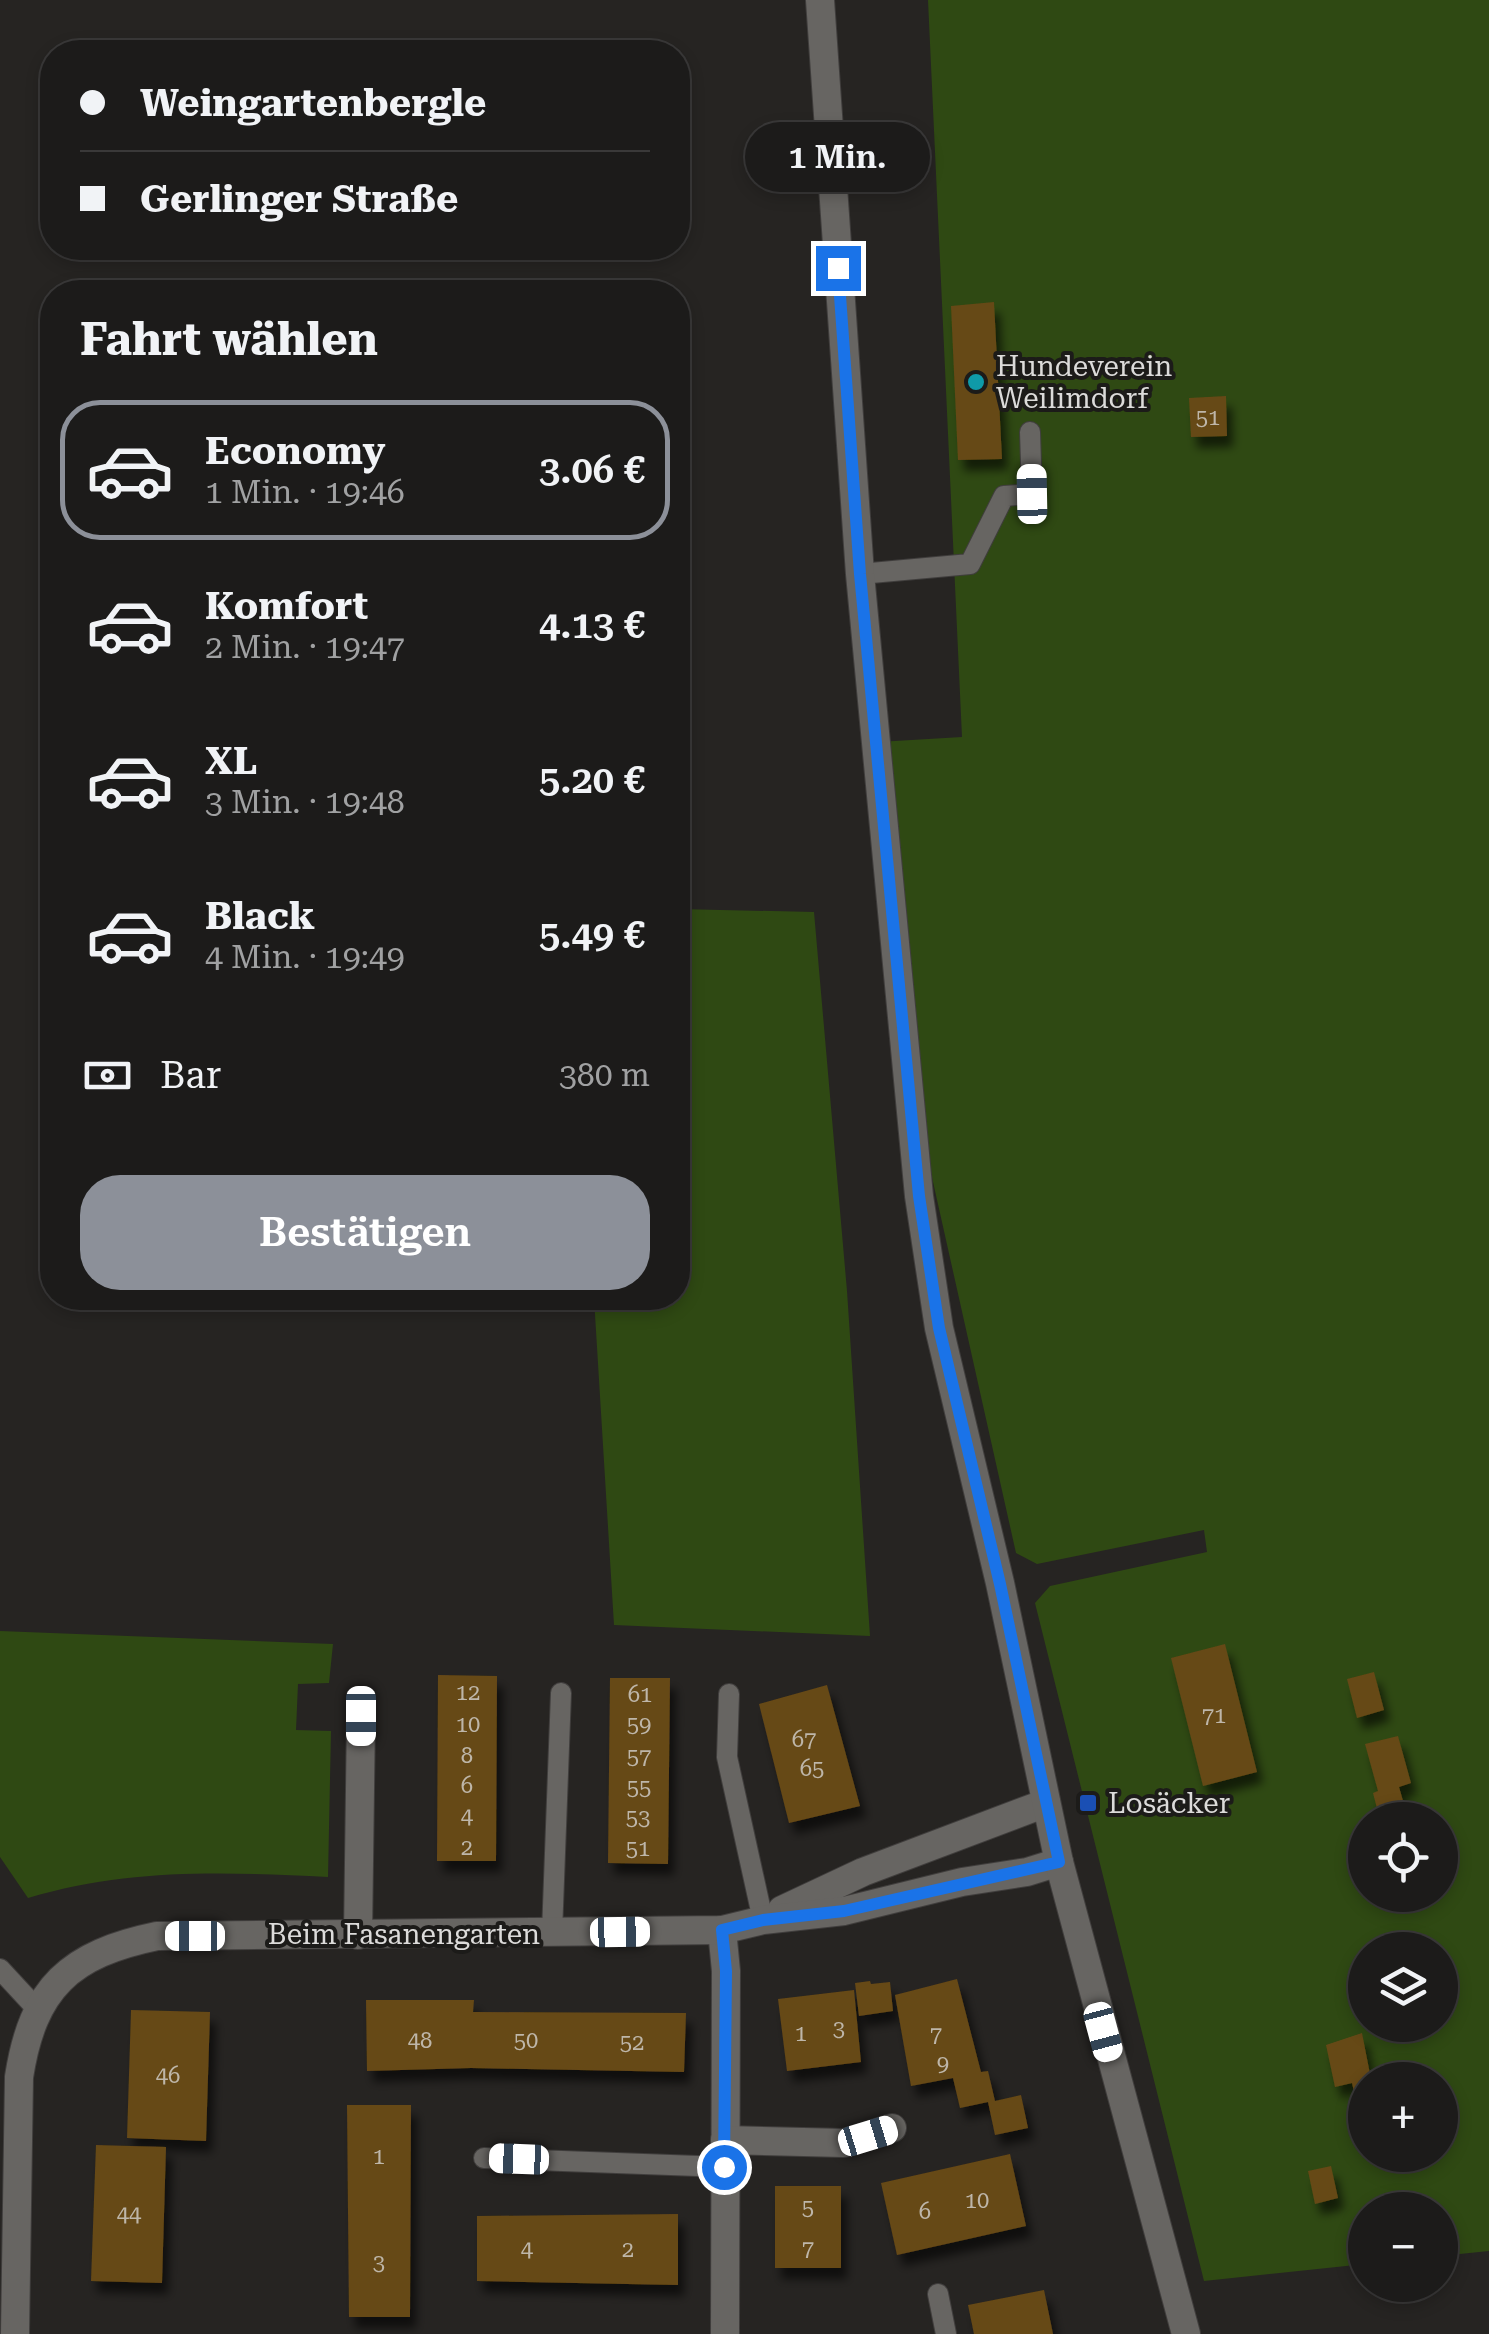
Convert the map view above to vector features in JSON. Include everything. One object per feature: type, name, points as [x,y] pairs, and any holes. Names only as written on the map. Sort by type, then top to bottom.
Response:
[{"type":"street","points":[[820,0],[860,574],[919,1196],[939,1328],[1000,1584],[1059,1862],[1186,2334]]},
{"type":"street","points":[[358,1935],[361,1716]]},
{"type":"street","name":"Beim Fasanengarten","points":[[763,1920],[863,1872],[1046,1803]]},
{"type":"street","name":"Beim Fasanengarten","points":[[15,2334],[8,2226],[24,2044],[37,2009],[56,1984],[88,1957],[119,1944],[158,1936],[722,1930],[763,1920],[844,1911],[1059,1862]]},
{"type":"street","points":[[722,1930],[726,1971],[726,2334]]},
{"type":"street","points":[[724,2153],[844,2143],[892,2128]]},
{"type":"lane","points":[[860,574],[970,564],[1004,496],[1032,494],[1030,432]]},
{"type":"lane","points":[[552,1933],[561,1693]]},
{"type":"lane","points":[[729,1694],[728,1758],[763,1920]]},
{"type":"lane","points":[[0,1969],[37,2009]]},
{"type":"lane","points":[[484,2158],[724,2153]]},
{"type":"lane","points":[[938,2294],[946,2334]]},
{"type":"green space","points":[[928,0],[1489,0],[1489,2251],[1458,2254],[1458,2192],[1348,2192],[1348,2266],[1204,2281],[1035,1603],[1050,1586],[1207,1552],[1204,1530],[1037,1564],[1016,1553],[908,1070],[878,742],[962,737]]},
{"type":"green space","points":[[690,909],[814,912],[847,1291],[870,1636],[614,1625],[595,1310],[690,1310]]},
{"type":"green space","points":[[0,1631],[333,1644],[329,1683],[298,1684],[296,1730],[331,1731],[328,1877],[177,1874],[103,1881],[28,1898],[0,1857]]},
{"type":"building","name":"Hundeverein Weilimdorf","points":[[994,302],[1002,459],[958,460],[951,306]]},
{"type":"building","points":[[1226,396],[1227,436],[1191,437],[1189,398]]},
{"type":"building","points":[[1225,1644],[1257,1772],[1203,1786],[1171,1658]]},
{"type":"building","points":[[1374,1672],[1384,1710],[1357,1718],[1347,1679]]},
{"type":"building","points":[[438,1675],[497,1676],[496,1861],[437,1861]]},
{"type":"building","points":[[610,1678],[670,1678],[668,1864],[608,1863]]},
{"type":"building","points":[[827,1685],[860,1806],[789,1823],[759,1704]]},
{"type":"building","points":[[1398,1736],[1411,1783],[1399,1787],[1403,1802],[1375,1802],[1373,1793],[1378,1791],[1365,1744]]},
{"type":"building","points":[[957,1979],[981,2072],[988,2071],[995,2101],[1021,2095],[1028,2128],[995,2135],[988,2102],[960,2108],[953,2078],[911,2086],[895,1995]]},
{"type":"building","points":[[890,1982],[893,2011],[859,2016],[855,1983]]},
{"type":"building","points":[[854,1990],[861,2062],[787,2071],[778,1999]]},
{"type":"building","points":[[366,2000],[474,2000],[473,2012],[686,2013],[684,2072],[471,2068],[367,2071]]},
{"type":"building","points":[[131,2010],[210,2012],[206,2141],[127,2138]]},
{"type":"building","points":[[1348,2038],[1348,2042],[1364,2042],[1368,2062],[1348,2062],[1348,2084],[1335,2087],[1326,2045]]},
{"type":"building","points":[[347,2105],[411,2105],[410,2317],[349,2317]]},
{"type":"building","points":[[96,2145],[166,2147],[162,2283],[91,2281]]},
{"type":"building","points":[[1010,2154],[1026,2226],[897,2255],[881,2183]]},
{"type":"building","points":[[1331,2166],[1338,2198],[1315,2204],[1308,2171]]},
{"type":"building","points":[[775,2186],[841,2186],[841,2268],[775,2268]]},
{"type":"building","points":[[678,2214],[678,2285],[477,2281],[477,2216]]},
{"type":"building","points":[[1044,2290],[1053,2334],[974,2334],[968,2305]]},
{"type":"place","name":"Hundeverein Weilimdorf","points":[[976,382]]},
{"type":"place","name":"Losäcker","points":[[1088,1803]]},
{"type":"route","points":[[724,2167],[726,1971],[722,1930],[763,1920],[844,1911],[1059,1862],[1000,1584],[939,1328],[919,1196],[860,574],[838,268]]}]
